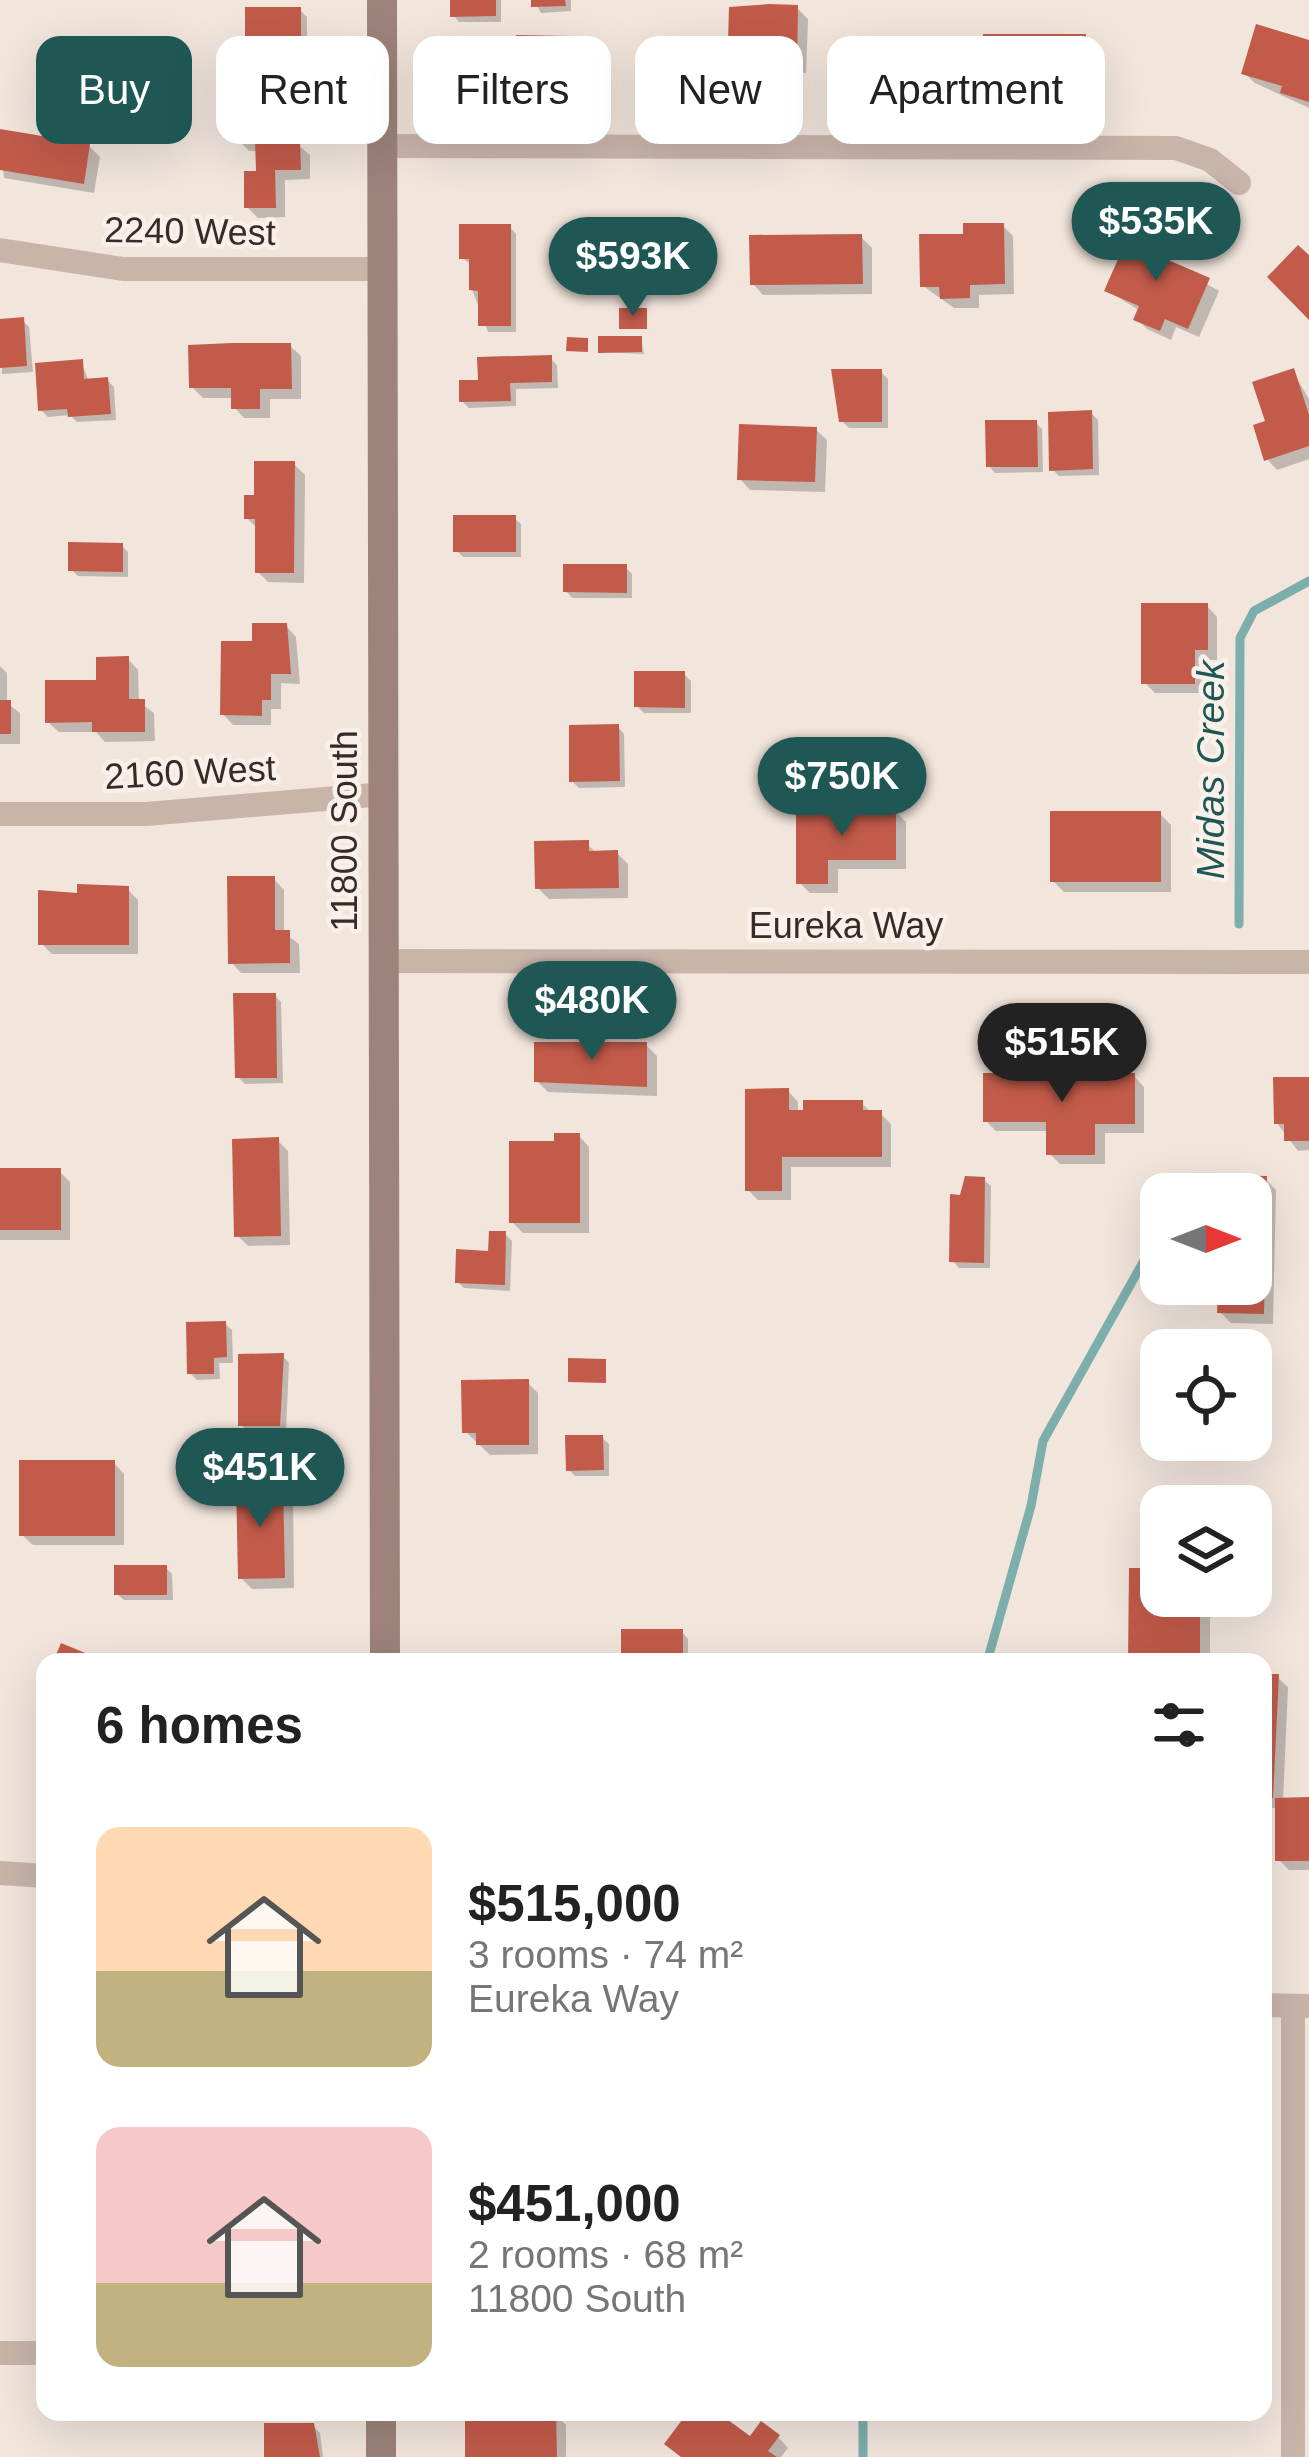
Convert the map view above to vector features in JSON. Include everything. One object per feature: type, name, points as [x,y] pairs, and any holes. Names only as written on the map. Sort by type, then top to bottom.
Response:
[{"type":"main road","name":"11800 South","points":[[382,0],[385,1653]]},
{"type":"main road","points":[[381,2421],[381,2457]]},
{"type":"street","points":[[381,146],[1176,148],[1210,160],[1239,183]]},
{"type":"street","name":"2240 West","points":[[0,250],[124,269],[380,269]]},
{"type":"street","name":"2160 West","points":[[0,814],[146,814],[384,794]]},
{"type":"street","name":"Eureka Way","points":[[383,961],[1309,962]]},
{"type":"street","points":[[0,1873],[36,1875]]},
{"type":"street","points":[[1293,2457],[1301,2006]]},
{"type":"street","points":[[0,2353],[36,2353]]},
{"type":"building","points":[[450,0],[496,0],[496,16],[450,17]]},
{"type":"building","points":[[531,0],[565,0],[566,6],[531,7]]},
{"type":"building","points":[[798,5],[797,36],[728,36],[729,7]]},
{"type":"building","points":[[245,7],[301,7],[301,36],[245,36]]},
{"type":"building","points":[[1256,24],[1309,40],[1309,102],[1280,93],[1282,86],[1241,74]]},
{"type":"building","points":[[983,34],[1086,34],[1086,36]]},
{"type":"building","points":[[0,129],[36,135],[36,144],[90,144],[84,184],[0,170]]},
{"type":"building","points":[[255,144],[300,144],[301,170],[275,170],[276,208],[244,208],[244,171],[256,171]]},
{"type":"building","points":[[963,223],[1004,223],[1005,284],[970,285],[970,298],[940,299],[939,287],[920,287],[919,234],[963,234]]},
{"type":"building","points":[[459,224],[511,224],[511,326],[478,326],[478,291],[469,290],[469,259],[459,259]]},
{"type":"building","points":[[591,226],[623,226],[624,273],[591,274]]},
{"type":"building","points":[[1130,232],[1166,247],[1161,257],[1210,278],[1188,329],[1165,319],[1160,331],[1133,320],[1139,306],[1104,291]]},
{"type":"building","points":[[862,234],[863,284],[750,285],[749,235]]},
{"type":"building","points":[[1298,245],[1309,255],[1309,320],[1267,277]]},
{"type":"building","points":[[619,308],[647,308],[647,329],[619,329]]},
{"type":"building","points":[[24,317],[27,366],[0,368],[0,319]]},
{"type":"building","points":[[598,336],[642,336],[642,352],[598,353]]},
{"type":"building","points":[[567,337],[588,338],[588,352],[566,351]]},
{"type":"building","points":[[291,343],[292,389],[260,389],[260,409],[231,409],[231,388],[189,388],[188,345]]},
{"type":"building","points":[[552,355],[552,382],[510,383],[511,401],[459,402],[459,380],[478,380],[477,357]]},
{"type":"building","points":[[83,359],[84,379],[108,377],[111,414],[68,417],[67,409],[38,411],[35,363]]},
{"type":"building","points":[[1294,368],[1309,415],[1309,446],[1264,461],[1253,425],[1265,421],[1252,382]]},
{"type":"building","points":[[831,369],[882,369],[882,422],[839,422]]},
{"type":"building","points":[[1092,410],[1093,469],[1049,471],[1048,412]]},
{"type":"building","points":[[985,420],[1037,420],[1038,467],[986,467]]},
{"type":"building","points":[[739,424],[817,427],[815,482],[737,480]]},
{"type":"building","points":[[254,461],[295,461],[294,573],[255,573],[255,519],[244,519],[244,495],[254,495]]},
{"type":"building","points":[[453,515],[516,515],[516,552],[453,552]]},
{"type":"building","points":[[68,542],[123,543],[123,572],[68,571]]},
{"type":"building","points":[[563,564],[627,564],[627,593],[563,592]]},
{"type":"building","points":[[1141,603],[1208,603],[1208,650],[1195,650],[1195,684],[1141,684]]},
{"type":"building","points":[[252,623],[287,623],[291,674],[271,674],[271,700],[262,700],[262,716],[220,715],[221,641],[252,641]]},
{"type":"building","points":[[129,656],[129,699],[145,699],[145,732],[92,732],[92,722],[45,723],[45,680],[96,680],[96,657]]},
{"type":"building","points":[[634,671],[685,671],[685,708],[634,707]]},
{"type":"building","points":[[0,700],[11,700],[11,734],[0,734]]},
{"type":"building","points":[[619,724],[620,781],[569,782],[569,725]]},
{"type":"building","points":[[896,808],[896,860],[828,860],[828,884],[796,884],[796,809]]},
{"type":"building","points":[[1050,811],[1161,811],[1161,882],[1050,882]]},
{"type":"building","points":[[589,840],[589,851],[618,850],[619,888],[535,889],[534,841]]},
{"type":"building","points":[[227,876],[275,876],[275,930],[290,930],[290,963],[228,964]]},
{"type":"building","points":[[77,884],[129,886],[129,945],[38,945],[38,890],[77,893]]},
{"type":"building","points":[[233,993],[276,993],[277,1078],[235,1078]]},
{"type":"building","points":[[534,1042],[647,1042],[647,1087],[534,1082]]},
{"type":"building","points":[[983,1073],[1135,1073],[1135,1124],[1095,1124],[1095,1155],[1046,1155],[1046,1122],[983,1122]]},
{"type":"building","points":[[1273,1077],[1309,1077],[1309,1141],[1284,1141],[1284,1124],[1274,1124]]},
{"type":"building","points":[[789,1088],[789,1110],[803,1110],[803,1100],[863,1100],[863,1110],[882,1110],[882,1157],[782,1157],[782,1191],[745,1191],[745,1089]]},
{"type":"building","points":[[554,1133],[580,1133],[580,1223],[509,1223],[509,1141],[554,1141]]},
{"type":"building","points":[[279,1137],[281,1236],[234,1237],[232,1139]]},
{"type":"building","points":[[0,1168],[61,1168],[61,1230],[0,1230]]},
{"type":"building","points":[[965,1176],[985,1177],[984,1263],[949,1262],[950,1194],[960,1195]]},
{"type":"building","points":[[489,1231],[506,1231],[505,1285],[455,1283],[456,1249],[488,1251]]},
{"type":"building","points":[[1217,1305],[1264,1305],[1264,1314],[1217,1313]]},
{"type":"building","points":[[226,1321],[227,1357],[214,1358],[214,1374],[187,1374],[186,1322]]},
{"type":"building","points":[[284,1353],[280,1426],[238,1426],[238,1354]]},
{"type":"building","points":[[568,1358],[606,1359],[606,1383],[568,1382]]},
{"type":"building","points":[[529,1379],[529,1445],[476,1445],[476,1433],[462,1433],[461,1380]]},
{"type":"building","points":[[565,1435],[603,1435],[604,1470],[566,1471]]},
{"type":"building","points":[[19,1460],[115,1460],[115,1536],[19,1536]]},
{"type":"building","points":[[236,1481],[283,1481],[285,1578],[238,1579]]},
{"type":"building","points":[[114,1565],[167,1565],[167,1595],[114,1595]]},
{"type":"building","points":[[1129,1568],[1140,1568],[1140,1617],[1200,1617],[1200,1653],[1128,1653]]},
{"type":"building","points":[[621,1629],[683,1629],[683,1653],[621,1653]]},
{"type":"building","points":[[61,1643],[85,1653],[57,1653]]},
{"type":"building","points":[[1272,1674],[1279,1674],[1273,1798]]},
{"type":"building","points":[[1309,1797],[1309,1861],[1275,1861],[1275,1798]]},
{"type":"building","points":[[465,2421],[556,2421],[557,2457],[465,2457]]},
{"type":"building","points":[[681,2421],[729,2421],[750,2436],[761,2421],[780,2435],[768,2451],[777,2457],[681,2457],[664,2444]]},
{"type":"building","points":[[264,2423],[314,2423],[320,2457],[264,2457]]},
{"type":"waterway","name":"Midas Creek","points":[[1239,924],[1240,638],[1254,611],[1309,581]]},
{"type":"waterway","name":"Midas Creek","points":[[990,1653],[1031,1506],[1043,1441],[1140,1268]]},
{"type":"waterway","name":"Midas Creek","points":[[863,2421],[863,2457]]}]
